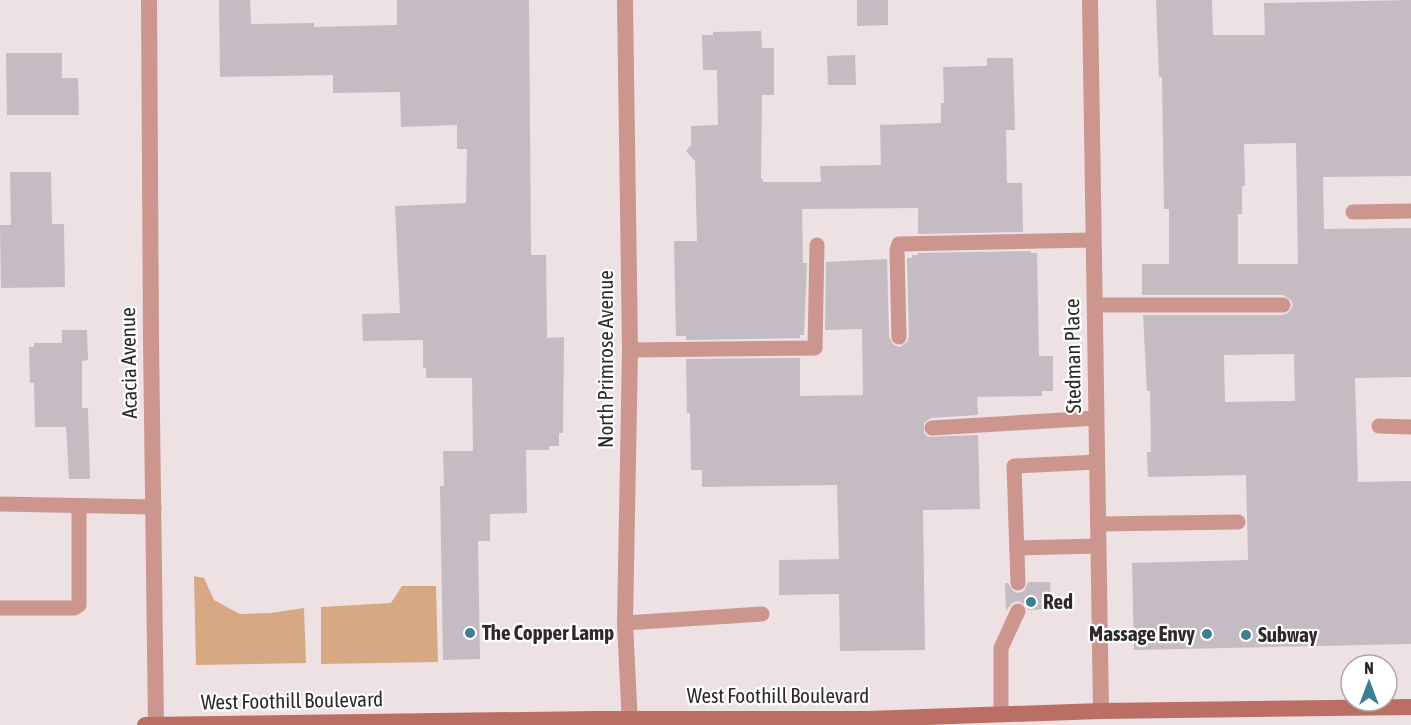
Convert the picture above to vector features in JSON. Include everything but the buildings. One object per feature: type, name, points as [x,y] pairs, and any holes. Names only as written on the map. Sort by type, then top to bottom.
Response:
[{"type":"main road","name":"West Foothill Boulevard","points":[[145,725],[867,722],[1101,711],[1411,707]]},
{"type":"street","name":"Acacia Avenue","points":[[149,0],[150,329],[156,725]]},
{"type":"street","name":"North Primrose Avenue","points":[[625,0],[630,350],[625,623],[630,722]]},
{"type":"street","name":"Stedman Place","points":[[1090,0],[1101,711]]},
{"type":"lane","points":[[1353,212],[1411,211]]},
{"type":"lane","points":[[899,337],[897,250],[899,244],[1093,240]]},
{"type":"lane","points":[[630,350],[815,348],[817,245]]},
{"type":"lane","points":[[1095,305],[1283,305]]},
{"type":"lane","points":[[932,428],[1096,418]]},
{"type":"lane","points":[[1379,426],[1411,427]]},
{"type":"lane","points":[[1018,583],[1014,466],[1097,462]]},
{"type":"lane","points":[[0,504],[154,507]]},
{"type":"lane","points":[[0,608],[74,608],[79,605],[80,506]]},
{"type":"lane","points":[[1098,524],[1238,522]]},
{"type":"lane","points":[[1017,548],[1098,546]]},
{"type":"lane","points":[[1001,714],[1000,648],[1018,611]]},
{"type":"lane","points":[[625,623],[762,614]]},
{"type":"shaded area","points":[[194,576],[204,578],[214,600],[240,614],[271,613],[304,608],[306,663],[196,665]]},
{"type":"shaded area","points":[[402,586],[436,586],[438,662],[321,664],[321,607],[391,603]]},
{"type":"place","name":"Red","points":[[1031,602]]},
{"type":"place","name":"The Copper Lamp","points":[[470,633]]},
{"type":"place","name":"Massage Envy","points":[[1207,634]]},
{"type":"place","name":"Subway","points":[[1246,635]]}]
